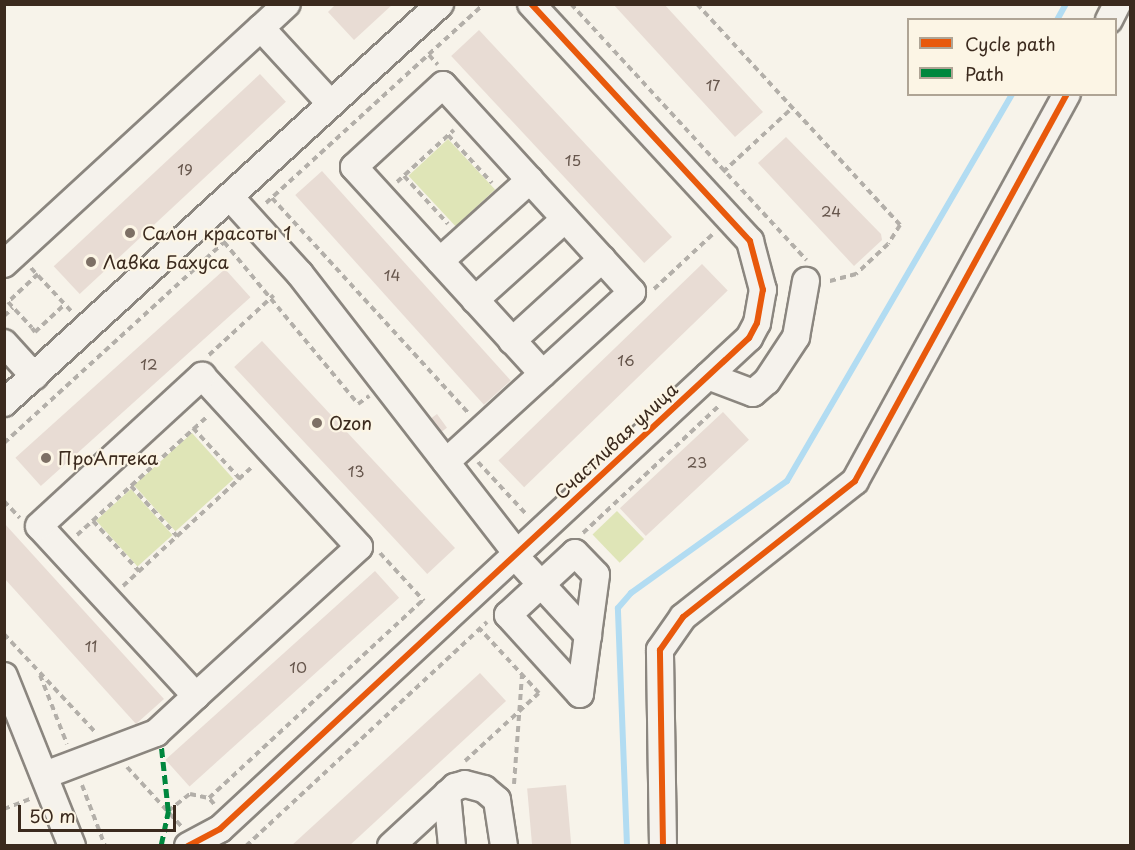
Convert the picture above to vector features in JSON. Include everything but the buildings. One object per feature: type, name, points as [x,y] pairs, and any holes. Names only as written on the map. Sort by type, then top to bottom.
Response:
[{"type":"street","points":[[11,258],[287,4]]},
{"type":"street","points":[[4,403],[440,4]]},
{"type":"street","name":"Счастливая улица","points":[[188,846],[217,832],[749,338],[763,290],[750,241],[531,4]]},
{"type":"street","points":[[1109,18],[1117,4]]},
{"type":"street","points":[[261,28],[331,105]]},
{"type":"street","points":[[454,454],[543,374],[632,292],[443,85],[354,167],[543,374]]},
{"type":"street","points":[[663,846],[660,650],[683,617],[855,480],[1066,96]]},
{"type":"street","points":[[440,261],[530,180]]},
{"type":"street","points":[[230,197],[300,274],[454,454],[516,555],[588,635]]},
{"type":"street","points":[[475,300],[565,219]]},
{"type":"street","points":[[512,341],[602,259]]},
{"type":"street","points":[[708,376],[753,393],[767,381],[796,337],[815,275]]},
{"type":"street","points":[[4,343],[34,376]]},
{"type":"street","points":[[45,775],[156,733],[359,547],[202,376],[39,526],[196,696]]},
{"type":"street","points":[[575,553],[596,575],[580,694],[508,615],[541,585],[575,553]]},
{"type":"street","points":[[4,676],[72,846]]},
{"type":"street","points":[[391,846],[447,794],[465,784],[491,794],[500,808],[504,846]]},
{"type":"street","points":[[447,794],[452,846]]},
{"type":"path","points":[[570,4],[724,171],[815,275],[856,274],[888,244],[900,225],[697,4]]},
{"type":"path","points":[[703,190],[792,108]]},
{"type":"path","points":[[381,196],[470,115]]},
{"type":"path","points":[[448,135],[500,191]]},
{"type":"path","points":[[404,176],[455,232]]},
{"type":"path","points":[[272,198],[482,429]]},
{"type":"path","points":[[224,242],[280,302]]},
{"type":"path","points":[[11,258],[38,274],[76,316]]},
{"type":"path","points":[[38,274],[8,302],[13,308],[35,332],[65,304]]},
{"type":"path","points":[[4,316],[13,308]]},
{"type":"path","points":[[61,550],[224,400]]},
{"type":"path","points":[[193,428],[240,479]]},
{"type":"path","points":[[108,600],[270,450]]},
{"type":"path","points":[[454,454],[535,523]]},
{"type":"path","points":[[131,486],[177,536]]},
{"type":"path","points":[[93,521],[139,571]]},
{"type":"path","points":[[209,798],[423,600]]},
{"type":"path","points":[[480,628],[539,693]]},
{"type":"path","points":[[514,792],[522,674]]},
{"type":"path","points":[[168,811],[190,794],[209,798]]},
{"type":"path","points":[[209,798],[217,832]]},
{"type":"green space","points":[[448,139],[495,189],[456,226],[409,176]]},
{"type":"green space","points":[[192,433],[233,479],[176,531],[134,485]]},
{"type":"green space","points":[[131,489],[172,535],[138,567],[96,520]]},
{"type":"green space","points":[[617,511],[644,539],[620,563],[593,535]]},
{"type":"waterway","points":[[1058,18],[1066,4]]},
{"type":"waterway","points":[[627,846],[618,608],[631,593],[787,481],[1011,96]]},
{"type":"marked path","points":[[161,745],[168,811],[161,845]]},
{"type":"cycle path","points":[[188,846],[220,829],[749,338],[757,323],[763,290],[750,241],[531,4]]},
{"type":"cycle path","points":[[663,846],[660,650],[683,617],[855,481],[1066,96]]},
{"type":"place","name":"Салон красоты 1","points":[[130,233]]},
{"type":"place","name":"Лавка Бахуса","points":[[91,262]]},
{"type":"place","name":"Ozon","points":[[317,423]]},
{"type":"place","name":"ПроАптека","points":[[46,458]]}]
